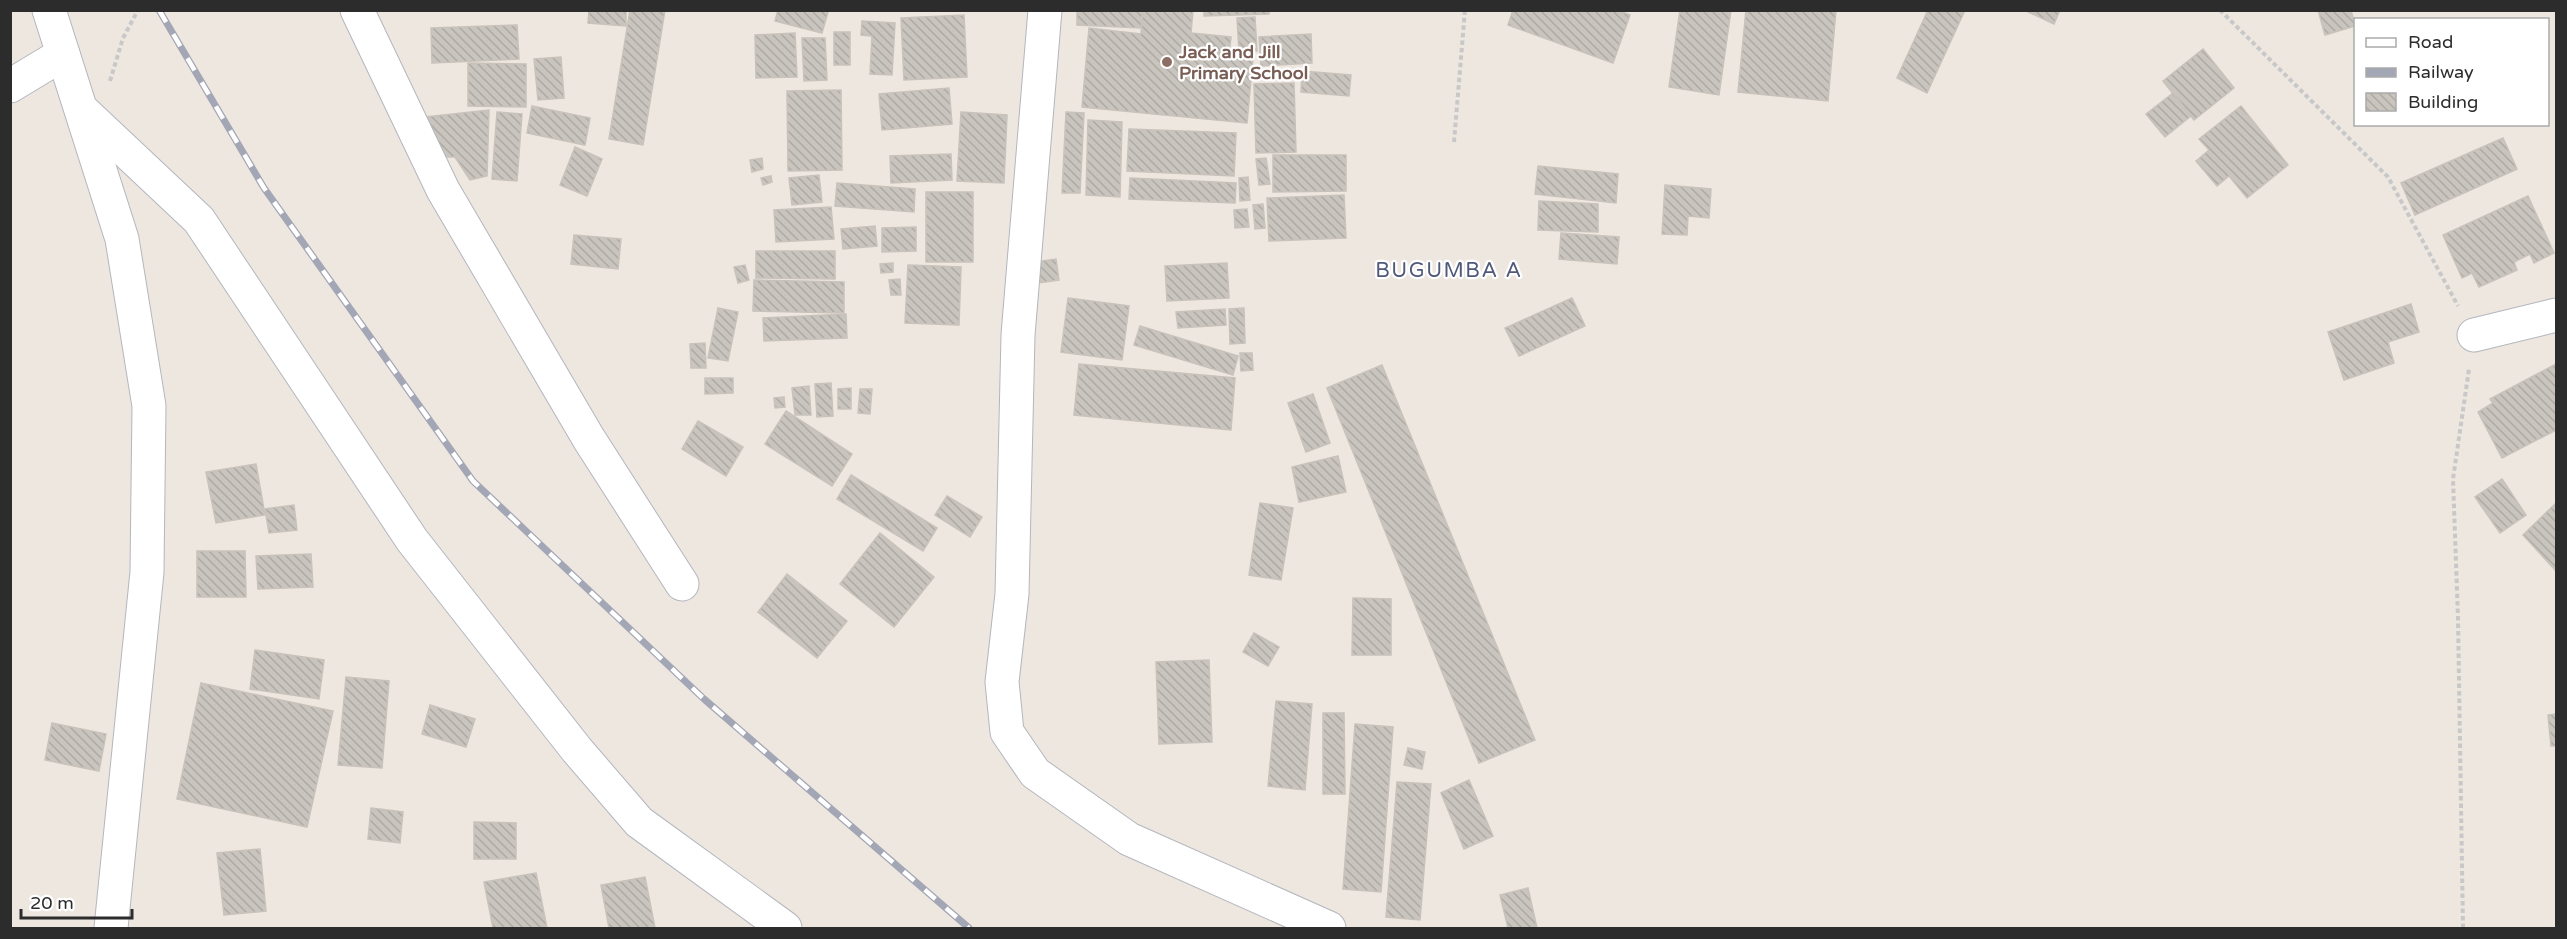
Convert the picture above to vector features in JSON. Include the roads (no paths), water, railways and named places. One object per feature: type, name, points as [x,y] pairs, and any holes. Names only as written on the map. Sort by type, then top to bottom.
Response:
[{"type":"street","points":[[49,10],[63,54],[90,118],[122,239],[149,406],[147,572],[111,928]]},
{"type":"street","points":[[357,10],[443,190],[589,439],[682,584]]},
{"type":"street","points":[[1045,10],[1018,335],[1012,594],[1002,682],[1007,732],[1035,773],[1130,839],[1329,928]]},
{"type":"street","points":[[10,86],[63,54]]},
{"type":"street","points":[[90,118],[199,220],[412,540],[585,759],[639,822],[785,928]]},
{"type":"street","points":[[2474,335],[2556,315]]},
{"type":"railway","points":[[159,10],[264,188],[473,481],[704,699],[969,928]]},
{"type":"place","name":"Jack and Jill Primary School","points":[[1167,62]]},
{"type":"district","name":"BUGUMBA A","points":[[1449,270]]}]
